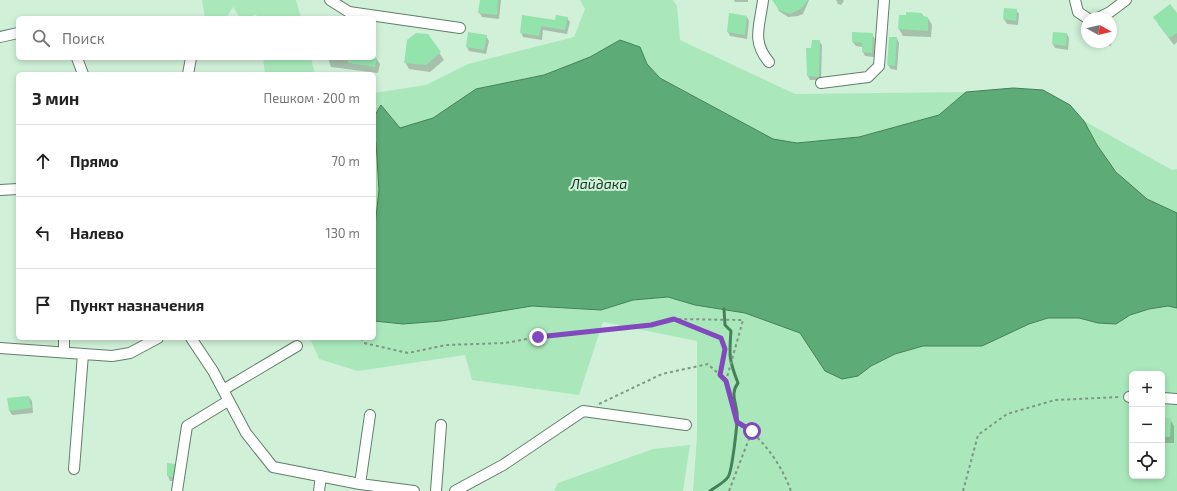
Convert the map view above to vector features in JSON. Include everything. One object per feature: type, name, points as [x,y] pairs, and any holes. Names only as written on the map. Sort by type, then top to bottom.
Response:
[{"type":"street","points":[[330,0],[349,12],[460,28]]},
{"type":"street","points":[[763,0],[757,42],[761,52],[770,62]]},
{"type":"street","points":[[821,83],[868,77],[879,66],[884,0]]},
{"type":"street","points":[[1075,0],[1078,12],[1081,14]]},
{"type":"street","points":[[1110,12],[1126,0]]},
{"type":"street","points":[[0,37],[16,33]]},
{"type":"street","points":[[78,60],[82,72]]},
{"type":"street","points":[[188,72],[191,60]]},
{"type":"street","points":[[0,190],[16,189]]},
{"type":"street","points":[[64,340],[64,352]]},
{"type":"street","points":[[0,348],[112,356],[130,353],[154,340]]},
{"type":"street","points":[[192,340],[213,371],[246,433],[273,467],[360,484],[414,491]]},
{"type":"street","points":[[223,390],[297,346]]},
{"type":"street","points":[[74,469],[83,354]]},
{"type":"street","points":[[1165,398],[1177,399]]},
{"type":"street","points":[[177,491],[186,426],[228,401]]},
{"type":"street","points":[[456,491],[503,465],[583,411],[686,425]]},
{"type":"street","points":[[360,484],[370,416]]},
{"type":"street","points":[[436,491],[441,425]]},
{"type":"street","points":[[319,491],[321,476]]},
{"type":"path","points":[[674,319],[721,338],[725,349],[720,375]]},
{"type":"path","points":[[362,340],[364,343],[408,353],[446,345],[505,343],[538,337],[643,326],[674,319],[742,320],[726,381],[737,422],[752,431],[785,474],[791,491]]},
{"type":"path","points":[[597,405],[662,374],[708,364],[726,381]]},
{"type":"path","points":[[963,491],[978,435],[1006,414],[1055,400],[1129,397]]},
{"type":"path","points":[[729,491],[752,431]]},
{"type":"shaded area","points":[[202,0],[296,0],[300,16],[256,16],[256,14],[252,16],[239,16],[233,7],[227,16],[205,16]]},
{"type":"shaded area","points":[[580,0],[673,0],[677,6],[680,40],[795,94],[966,92],[939,115],[859,137],[797,143],[773,139],[660,77],[646,64],[640,47],[620,40],[590,57],[544,75],[476,89],[433,118],[400,128],[381,105],[376,111],[376,93],[426,85],[468,64],[574,37],[585,9]]},
{"type":"shaded area","points":[[263,60],[312,60],[314,72],[265,72]]},
{"type":"shaded area","points":[[1084,121],[1172,170],[1177,169],[1177,213],[1146,198],[1133,187],[1101,150]]},
{"type":"shaded area","points":[[376,142],[379,190],[376,217]]},
{"type":"shaded area","points":[[668,297],[695,305],[745,313],[800,333],[825,371],[858,376],[871,366],[895,354],[923,346],[982,346],[1029,324],[1048,318],[1079,318],[1098,323],[1116,324],[1130,315],[1149,309],[1168,306],[1177,308],[1177,491],[693,491],[697,437],[697,341],[603,322],[579,395],[472,380],[465,355],[358,371],[319,359],[311,340],[376,340],[376,321],[403,324],[441,321],[532,306],[601,310],[633,300]]},
{"type":"shaded area","points":[[690,445],[683,491],[554,491],[558,483],[653,449]]},
{"type":"water","name":"Лайдака","points":[[620,40],[640,47],[647,64],[660,78],[773,139],[797,143],[859,137],[939,115],[966,92],[1013,88],[1043,90],[1070,105],[1084,121],[1097,145],[1116,172],[1147,199],[1177,213],[1177,308],[1168,306],[1149,309],[1130,315],[1116,324],[1098,323],[1079,318],[1048,318],[1029,324],[982,346],[923,346],[895,354],[871,366],[858,376],[842,379],[825,371],[800,333],[745,313],[695,305],[668,297],[633,300],[601,310],[532,306],[441,321],[403,324],[376,321],[376,217],[379,190],[376,113],[381,105],[400,128],[433,118],[476,89],[544,75],[590,57]]},
{"type":"building","points":[[480,0],[498,0],[497,15],[478,13]]},
{"type":"building","points":[[772,0],[808,0],[801,9],[790,14],[779,10]]},
{"type":"building","points":[[1170,4],[1177,13],[1177,33],[1169,38],[1153,17]]},
{"type":"building","points":[[1004,8],[1017,9],[1016,21],[1003,19]]},
{"type":"building","points":[[906,12],[922,13],[922,16],[928,17],[928,31],[898,29],[899,15],[906,15]]},
{"type":"building","points":[[729,13],[747,16],[745,35],[727,32]]},
{"type":"building","points":[[522,15],[555,20],[556,15],[568,17],[565,30],[541,26],[539,36],[520,33]]},
{"type":"building","points":[[468,32],[487,35],[484,50],[466,47]]},
{"type":"building","points":[[852,32],[873,33],[872,53],[862,52],[862,43],[852,42]]},
{"type":"building","points":[[1053,32],[1067,33],[1066,46],[1052,44]]},
{"type":"building","points":[[416,33],[428,34],[441,52],[426,65],[404,63],[407,40]]},
{"type":"building","points":[[889,37],[897,37],[895,66],[887,65]]},
{"type":"building","points":[[812,40],[820,40],[819,77],[807,76],[806,48],[811,48]]},
{"type":"building","points":[[377,58],[375,67],[348,63],[348,60],[376,60]]},
{"type":"building","points":[[29,396],[31,408],[9,411],[7,398]]},
{"type":"building","points":[[1165,418],[1171,418],[1170,437],[1165,437]]},
{"type":"building","points":[[167,463],[175,464],[173,477],[167,476]]},
{"type":"waterway","points":[[710,491],[724,481],[730,473],[737,426],[734,391],[738,383],[731,363],[731,331],[725,325],[724,309]]},
{"type":"route","points":[[538,337],[651,325],[674,319],[721,338],[725,349],[720,375],[726,381],[737,422],[752,431]]}]
